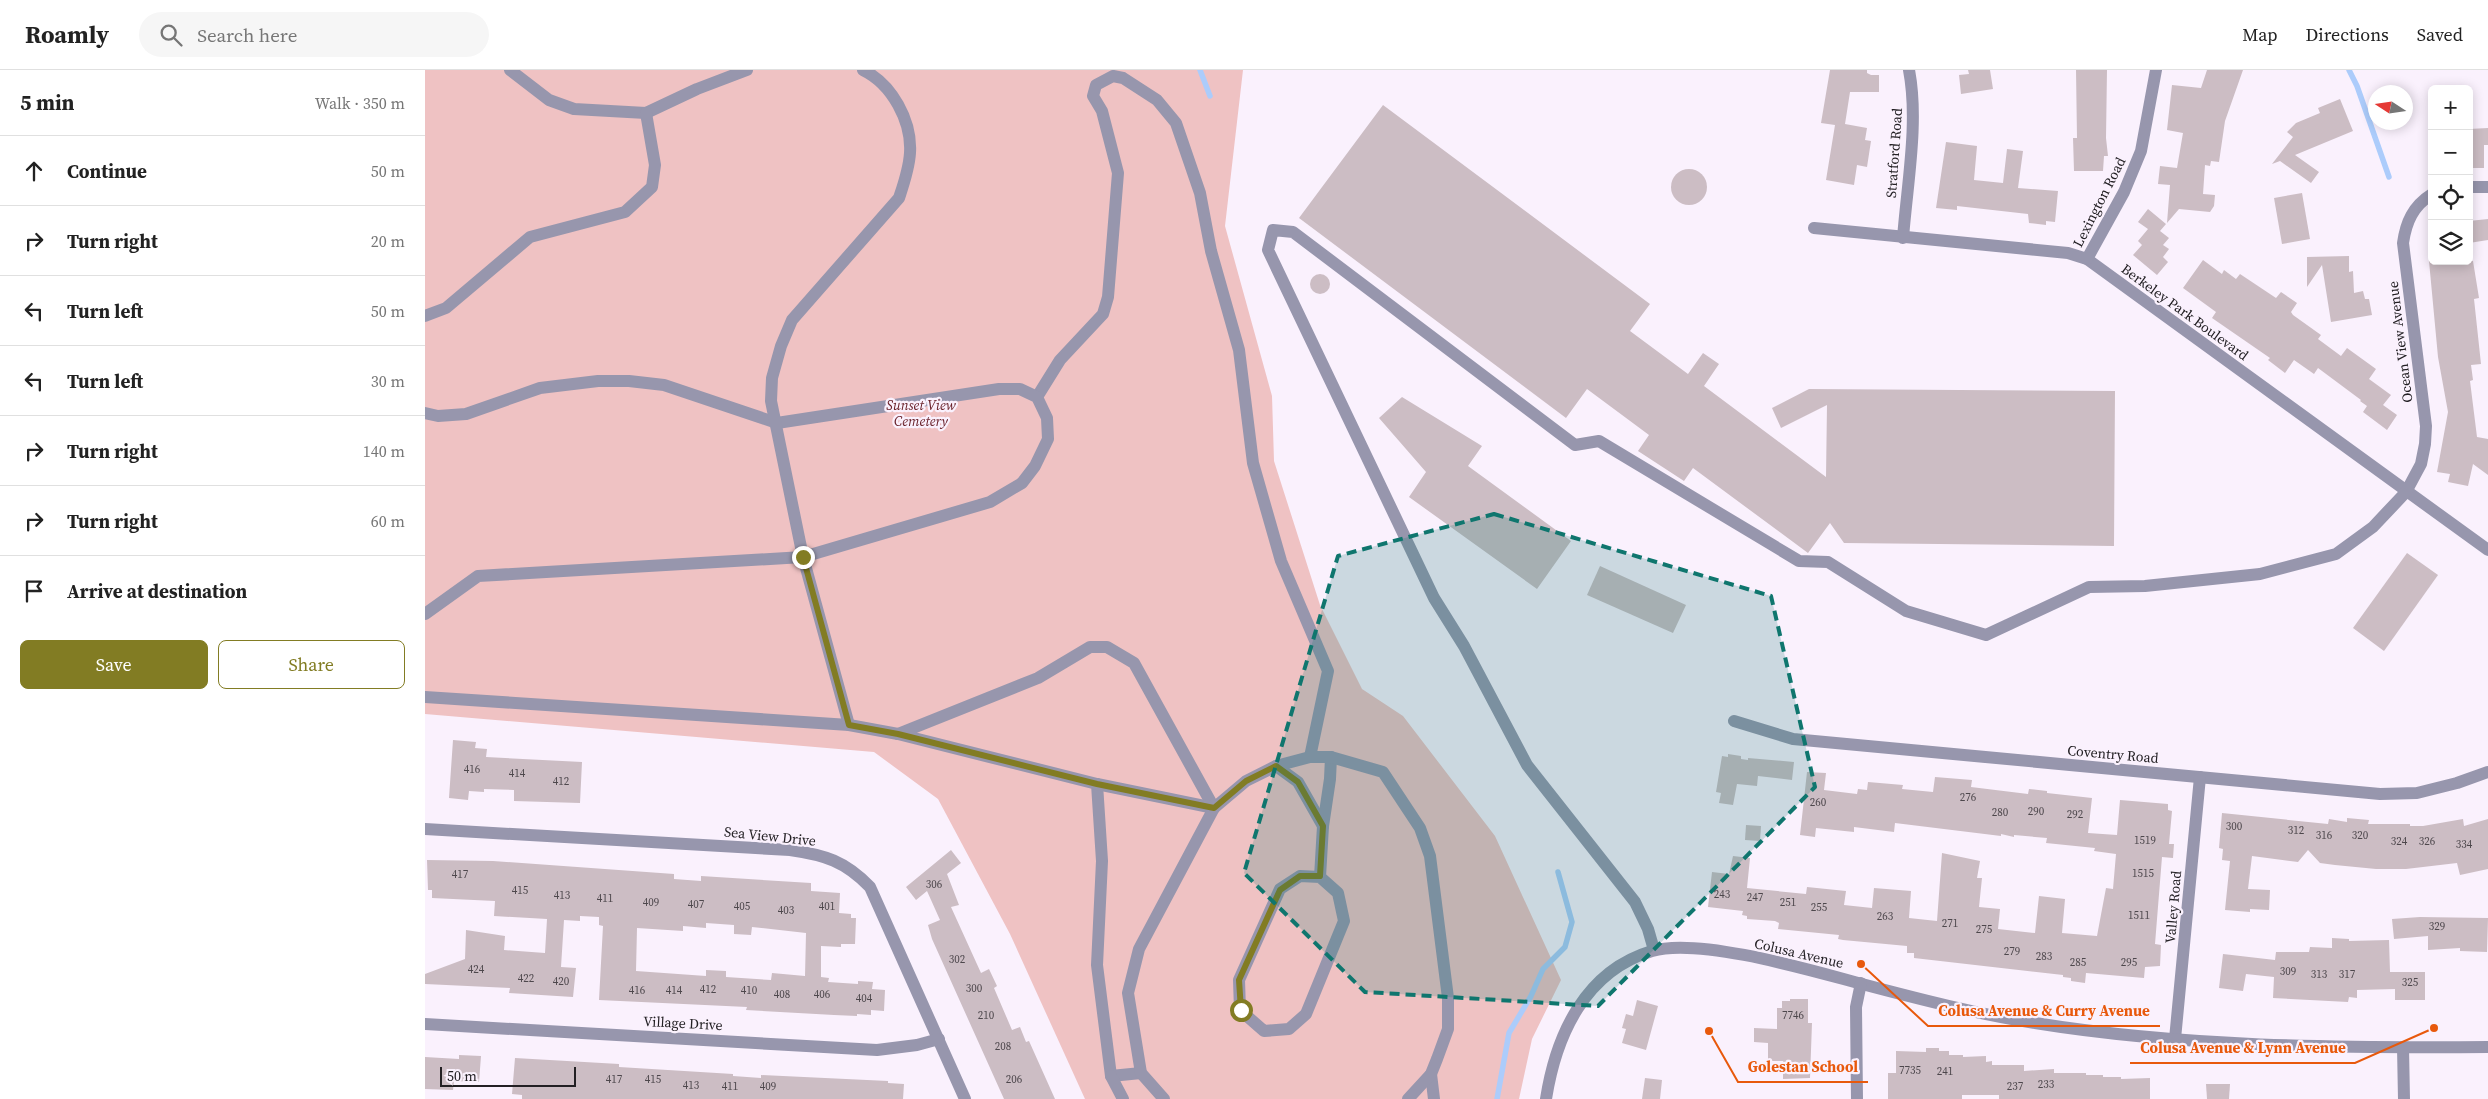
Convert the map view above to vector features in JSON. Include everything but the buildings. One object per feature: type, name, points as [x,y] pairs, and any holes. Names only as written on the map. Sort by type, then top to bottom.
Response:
[{"type":"street","points":[[509,70],[549,100],[574,110],[646,113],[697,89],[747,70]]},
{"type":"street","points":[[849,725],[803,557],[771,401],[772,378],[781,346],[792,320],[899,198],[907,176],[910,152],[909,137],[900,110],[891,93],[872,74],[863,70]]},
{"type":"street","name":"Stratford Road","points":[[1903,238],[1912,130],[1913,89],[1909,70]]},
{"type":"street","name":"Lexington Road","points":[[2087,260],[2124,192],[2141,151],[2156,70]]},
{"type":"street","points":[[1037,397],[1060,360],[1103,314],[1109,297],[1118,173],[1102,111],[1093,96],[1096,84],[1113,76],[1123,78],[1157,100],[1176,123],[1199,193],[1211,252],[1239,350],[1253,463],[1281,561],[1328,671],[1309,757]]},
{"type":"street","points":[[425,316],[446,308],[530,237],[625,212],[652,187],[655,165],[646,113]]},
{"type":"street","points":[[2473,187],[2488,187]]},
{"type":"street","name":"Ocean View Avenue","points":[[1654,950],[1649,929],[1635,902],[1527,766],[1464,646],[1434,598],[1268,250],[1273,230],[1293,232],[1575,445],[1599,441],[1799,561],[1828,562],[1906,611],[1986,635],[2089,587],[2145,586],[2260,574],[2336,554],[2373,527],[2406,492],[2421,464],[2425,444],[2426,426],[2403,243],[2405,227],[2413,210],[2428,197]]},
{"type":"street","name":"Berkeley Park Boulevard","points":[[1814,228],[2068,253],[2087,260],[2488,550]]},
{"type":"street","points":[[425,413],[438,416],[466,414],[540,388],[598,381],[629,381],[664,385],[777,423],[999,389],[1020,389],[1037,397],[1047,418],[1048,439],[1035,466],[1022,483],[990,502],[803,557],[478,576],[425,614]]},
{"type":"street","points":[[898,734],[1038,678],[1090,647],[1107,646],[1134,663],[1214,808]]},
{"type":"street","points":[[426,696],[849,725],[898,734],[1097,784],[1214,808]]},
{"type":"street","name":"Coventry Road","points":[[1734,721],[1793,739],[2380,794],[2417,793],[2457,783],[2488,772]]},
{"type":"street","points":[[1163,1099],[1141,1073],[1128,993],[1139,949],[1214,808],[1246,781],[1276,766],[1309,757],[1331,757],[1383,772],[1419,828],[1430,856],[1448,998],[1448,1029],[1431,1074],[1408,1099]]},
{"type":"street","points":[[1320,876],[1323,826],[1330,779],[1331,757]]},
{"type":"street","points":[[1276,766],[1298,782],[1323,826]]},
{"type":"street","name":"Valley Road","points":[[2175,1039],[2200,777]]},
{"type":"street","points":[[1097,784],[1102,861],[1097,965],[1111,1076],[1123,1099]]},
{"type":"street","name":"Sea View Drive","points":[[425,829],[790,850],[835,860],[855,872],[870,887],[965,1099]]},
{"type":"street","points":[[1300,876],[1320,876],[1338,893],[1344,920],[1306,1014],[1289,1029],[1264,1031],[1241,1010],[1239,980],[1280,890],[1300,876]]},
{"type":"street","name":"Colusa Avenue","points":[[1547,1099],[1550,1076],[1563,1031],[1587,994],[1602,978],[1619,966],[1654,950],[1682,948],[1719,951],[1780,963],[1977,1012],[2035,1023],[2175,1039],[2301,1046],[2488,1047]]},
{"type":"street","points":[[1857,1099],[1856,1007],[1861,984]]},
{"type":"street","name":"Village Drive","points":[[425,1024],[877,1050],[917,1045],[939,1039]]},
{"type":"street","points":[[2403,1047],[2404,1099]]},
{"type":"street","points":[[1111,1076],[1141,1073]]},
{"type":"street","points":[[1431,1074],[1434,1099]]},
{"type":"highlighted area","points":[[1494,514],[1771,596],[1815,787],[1598,1006],[1365,992],[1244,873],[1338,556]]},
{"type":"green space","name":"Sunset View Cemetery","points":[[425,70],[1243,70],[1225,226],[1272,396],[1274,461],[1320,605],[1362,689],[1403,716],[1495,836],[1561,980],[1532,1039],[1519,1099],[1085,1099],[1010,934],[938,799],[874,752],[425,714]]},
{"type":"waterway","points":[[1200,70],[1210,96]]},
{"type":"waterway","points":[[2349,70],[2357,86],[2389,177]]},
{"type":"waterway","points":[[1497,1099],[1509,1033],[1531,996],[1543,969],[1565,947],[1572,922],[1558,872]]},
{"type":"place","name":"Colusa Avenue & Curry Avenue","points":[[1861,964]]},
{"type":"place","name":"Colusa Avenue & Lynn Avenue","points":[[2434,1028]]},
{"type":"place","name":"Golestan School","points":[[1709,1031]]},
{"type":"route","points":[[803,557],[849,725],[898,734],[1097,784],[1214,808],[1246,781],[1276,766],[1298,782],[1323,826],[1320,876],[1300,876],[1280,890],[1239,980],[1241,1010]]}]
